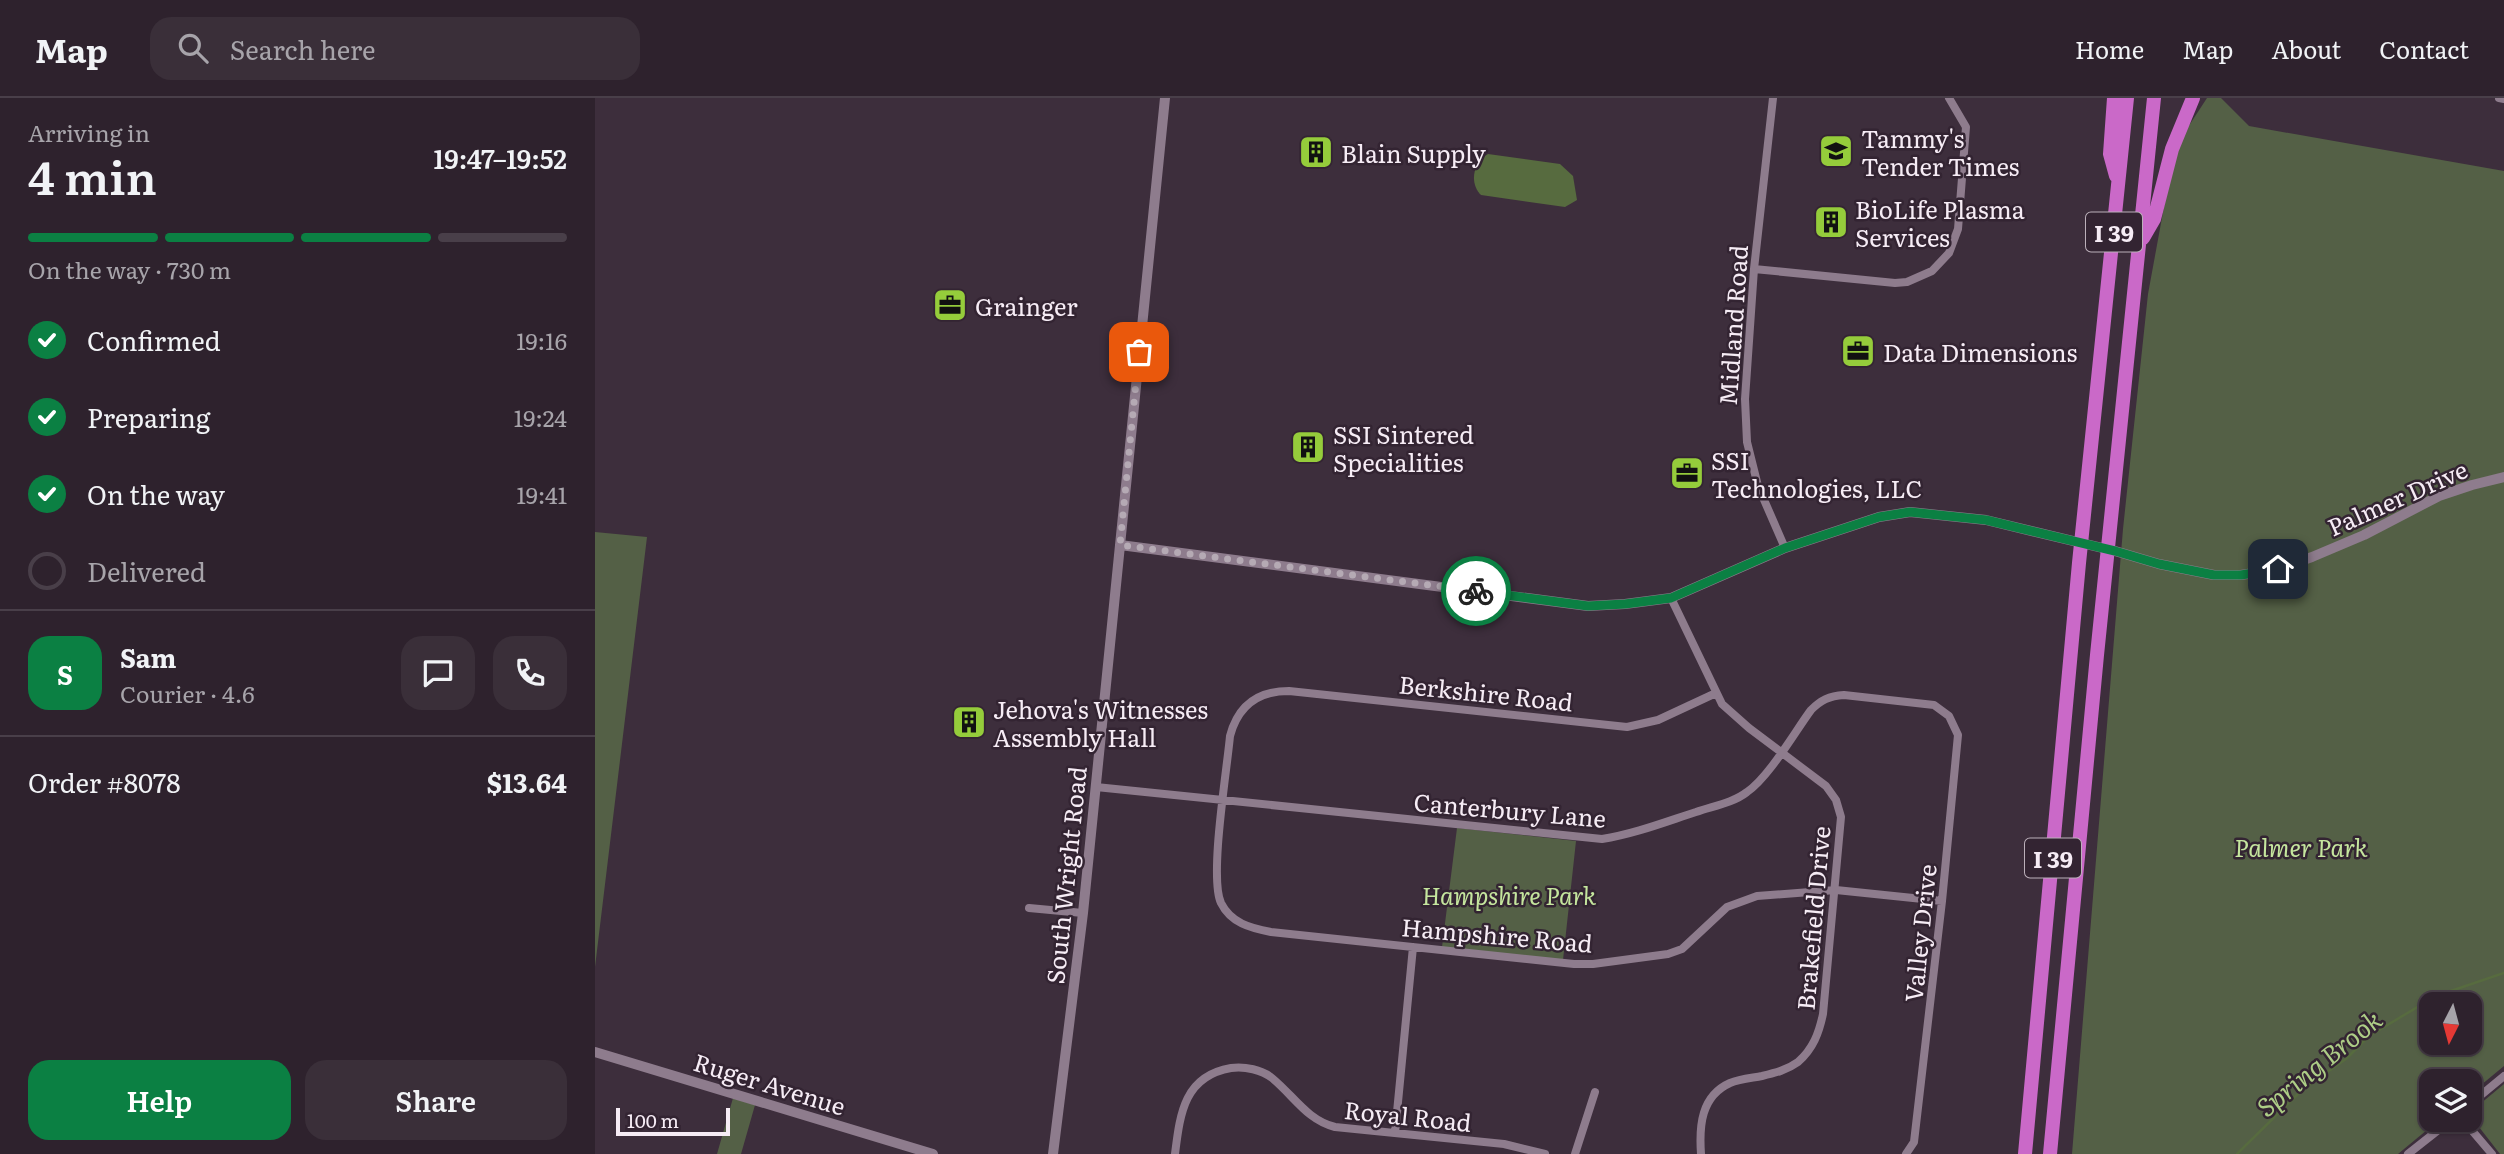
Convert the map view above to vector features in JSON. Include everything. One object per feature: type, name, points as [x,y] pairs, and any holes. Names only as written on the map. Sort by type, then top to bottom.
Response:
[{"type":"highway","points":[[2113,98],[2110,154],[2119,185]]},
{"type":"highway","name":"I 39","points":[[2025,1154],[2079,563],[2127,98]]},
{"type":"highway","name":"I 39","points":[[2050,1154],[2154,98]]},
{"type":"highway","points":[[2140,242],[2154,219],[2172,149],[2193,98]]},
{"type":"street","name":"South Wright Road","points":[[1053,1154],[1083,913],[1165,98]]},
{"type":"street","name":"Midland Road","points":[[1773,98],[1754,269],[1745,399],[1747,442],[1758,486],[1785,548]]},
{"type":"street","points":[[1754,269],[1895,283],[1907,282],[1932,271],[1949,253],[1958,229],[1966,127],[1949,98]]},
{"type":"street","points":[[2499,98],[2504,99]]},
{"type":"street","name":"Palmer Drive","points":[[1120,545],[1588,606],[1671,598],[1785,548],[1879,517],[1910,512],[1986,520],[2159,564],[2214,575],[2241,575],[2278,569],[2312,557],[2364,535],[2439,496],[2504,477]]},
{"type":"street","name":"Brakefield Drive","points":[[1671,598],[1722,704],[1749,728],[1826,786],[1836,800],[1842,817],[1819,1033],[1810,1049],[1797,1062],[1781,1071],[1730,1083],[1717,1092],[1707,1103],[1702,1117],[1699,1132],[1701,1154]]},
{"type":"street","name":"Berkshire Road","points":[[1224,801],[1234,720],[1248,703],[1264,694],[1289,691],[1627,727],[1658,720],[1716,693]]},
{"type":"street","name":"Canterbury Lane","points":[[1096,787],[1602,839],[1620,836],[1733,800],[1747,793],[1759,781],[1811,710],[1820,701],[1831,696],[1844,695],[1934,705],[1949,716]]},
{"type":"street","name":"Valley Drive","points":[[1906,1154],[1914,1142],[1942,901],[1958,735],[1949,716]]},
{"type":"street","name":"Hampshire Road","points":[[1224,801],[1216,877],[1217,892],[1229,914],[1240,923],[1271,932],[1574,964],[1650,957],[1682,949],[1727,907],[1741,900],[1812,890],[1836,890],[1942,901]]},
{"type":"street","points":[[1029,908],[1083,913]]},
{"type":"street","points":[[1395,1133],[1413,947]]},
{"type":"street","name":"Ruger Avenue","points":[[595,1052],[933,1154]]},
{"type":"street","name":"Royal Road","points":[[1175,1154],[1181,1110],[1189,1093],[1201,1080],[1217,1071],[1235,1067],[1254,1069],[1271,1077],[1310,1116],[1335,1128],[1504,1144],[1545,1154]]},
{"type":"street","points":[[2482,1094],[2504,1076]]},
{"type":"street","points":[[1575,1154],[1595,1092]]},
{"type":"street","points":[[2409,1154],[2436,1132]]},
{"type":"street","points":[[2473,1132],[2492,1154]]},
{"type":"green space","name":"Palmer Park","points":[[2207,98],[2221,98],[2249,126],[2504,171],[2504,1066],[2482,1084],[2482,1069],[2419,1069],[2419,1132],[2425,1132],[2398,1154],[2072,1154],[2123,529],[2148,294],[2175,147]]},
{"type":"green space","points":[[595,532],[647,537],[595,967]]},
{"type":"green space","name":"Hampshire Park","points":[[1457,828],[1576,841],[1563,960],[1442,947]]},
{"type":"green space","points":[[2504,1084],[2504,1154],[2500,1154],[2482,1131],[2482,1102]]},
{"type":"green space","points":[[733,1098],[755,1105],[741,1154],[717,1154]]},
{"type":"shaded area","points":[[1488,154],[1560,164],[1573,176],[1577,200],[1565,207],[1481,195],[1475,185],[1474,173],[1479,162]]},
{"type":"waterway","name":"Spring Brook","points":[[2237,1154],[2303,1089],[2346,1059],[2369,1036],[2436,996],[2504,973]]},
{"type":"way so far","points":[[1139,352],[1120,545],[1476,591]]},
{"type":"place","name":"Tammy's Tender Times","points":[[1836,151]]},
{"type":"place","name":"Blain Supply","points":[[1316,152]]},
{"type":"place","name":"BioLife Plasma Services","points":[[1831,222]]},
{"type":"place","name":"Grainger","points":[[950,305]]},
{"type":"place","name":"Data Dimensions","points":[[1858,351]]},
{"type":"place","name":"SSI Sintered Specialities","points":[[1308,447]]},
{"type":"place","name":"SSI Technologies, LLC","points":[[1687,473]]},
{"type":"place","name":"Jehova's Witnesses Assembly Hall","points":[[969,722]]},
{"type":"route","points":[[1476,591],[1588,606],[1671,598],[1785,548],[1879,517],[1910,512],[1986,520],[2159,564],[2214,575],[2241,575],[2278,569]]}]
